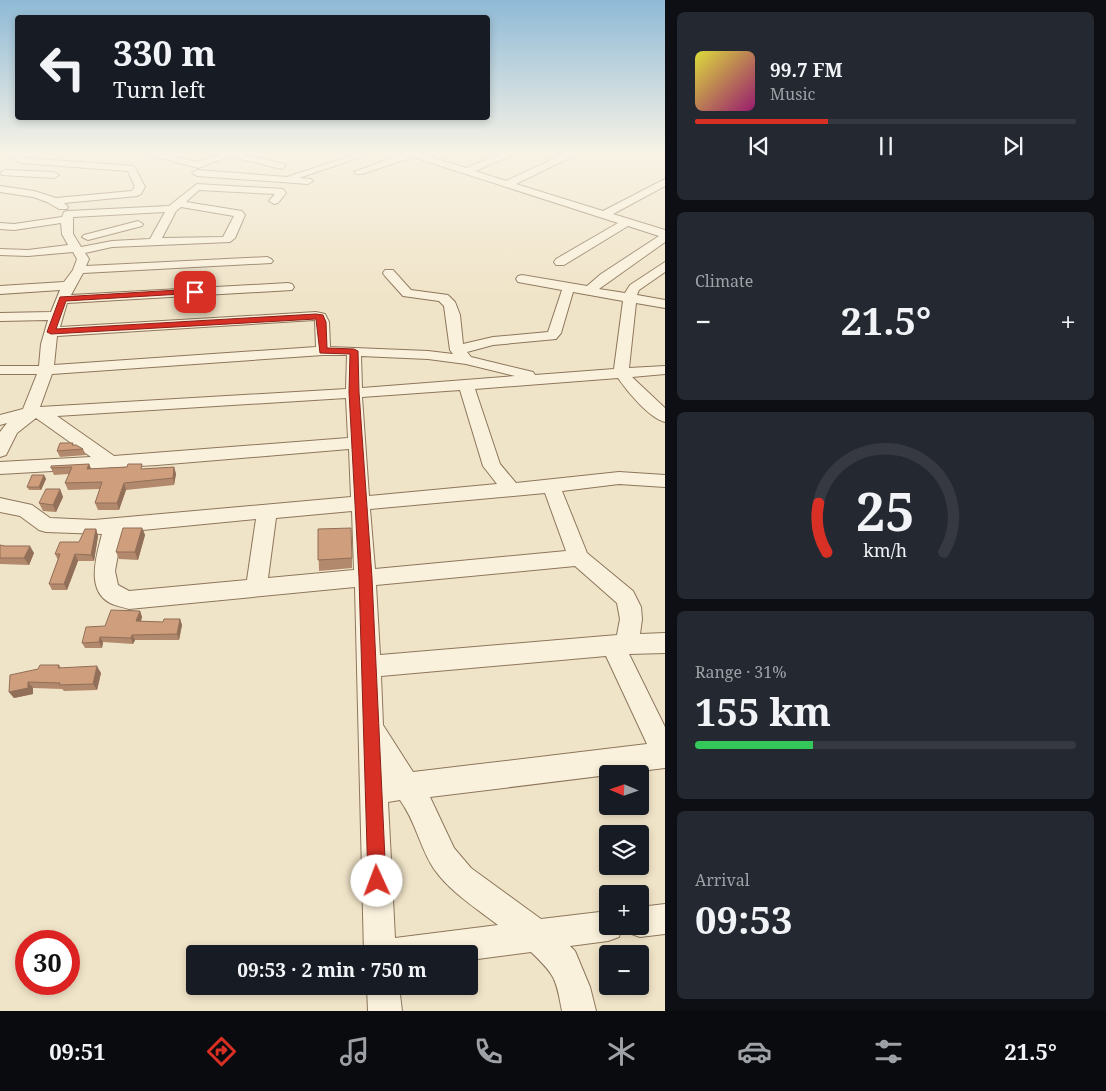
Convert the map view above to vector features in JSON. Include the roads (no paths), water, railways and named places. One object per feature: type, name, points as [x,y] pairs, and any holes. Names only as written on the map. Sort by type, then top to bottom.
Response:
[{"type":"street","points":[[0,451],[4,439],[11,429],[34,413],[46,370],[48,344],[56,316],[65,293],[79,270],[83,259],[65,232],[68,216],[59,203],[53,200]]},
{"type":"street","points":[[154,242],[175,206],[181,200]]},
{"type":"street","points":[[557,200],[665,235]]},
{"type":"street","points":[[603,215],[631,200]]},
{"type":"street","points":[[0,226],[14,227],[68,216],[175,206],[238,213],[240,215],[226,240],[112,244],[28,253],[0,252]]},
{"type":"street","points":[[560,262],[627,222]]},
{"type":"street","points":[[74,247],[138,224]]},
{"type":"street","points":[[590,290],[605,277],[665,235]]},
{"type":"street","points":[[632,259],[664,268]]},
{"type":"street","points":[[79,270],[267,261]]},
{"type":"street","points":[[622,375],[630,297],[634,288],[664,268]]},
{"type":"street","points":[[389,273],[407,293],[443,298],[450,305],[462,355]]},
{"type":"street","points":[[522,279],[665,304]]},
{"type":"street","points":[[462,355],[494,340],[551,336],[554,333],[569,286]]},
{"type":"street","points":[[0,290],[65,293],[288,287]]},
{"type":"street","points":[[0,317],[56,316]]},
{"type":"street","points":[[51,332],[316,316],[320,317],[322,322],[323,351]]},
{"type":"street","points":[[0,370],[46,370],[323,351],[354,351],[462,355],[544,380]]},
{"type":"street","points":[[354,351],[354,392],[362,503],[380,945]]},
{"type":"street","points":[[0,420],[34,413],[270,399],[622,375],[665,370]]},
{"type":"street","points":[[622,375],[665,417]]},
{"type":"street","points":[[466,385],[492,466],[512,490]]},
{"type":"street","points":[[34,413],[112,462]]},
{"type":"street","points":[[0,468],[112,462],[357,443]]},
{"type":"street","points":[[0,505],[25,510],[46,525],[94,527],[512,490],[619,478],[665,481]]},
{"type":"street","points":[[374,790],[665,755],[621,667],[621,645],[631,619],[630,607],[625,597],[579,558],[550,486]]},
{"type":"street","points":[[256,588],[267,512]]},
{"type":"street","points":[[114,525],[105,569],[105,582],[108,591],[120,599],[142,599],[579,558]]},
{"type":"street","points":[[369,666],[665,643]]},
{"type":"street","points":[[371,729],[420,805],[444,858],[461,878],[536,935],[564,962],[574,987],[579,1011]]},
{"type":"street","points":[[649,921],[665,919]]},
{"type":"street","points":[[460,945],[599,927]]},
{"type":"street","points":[[384,995],[385,1011]]}]
